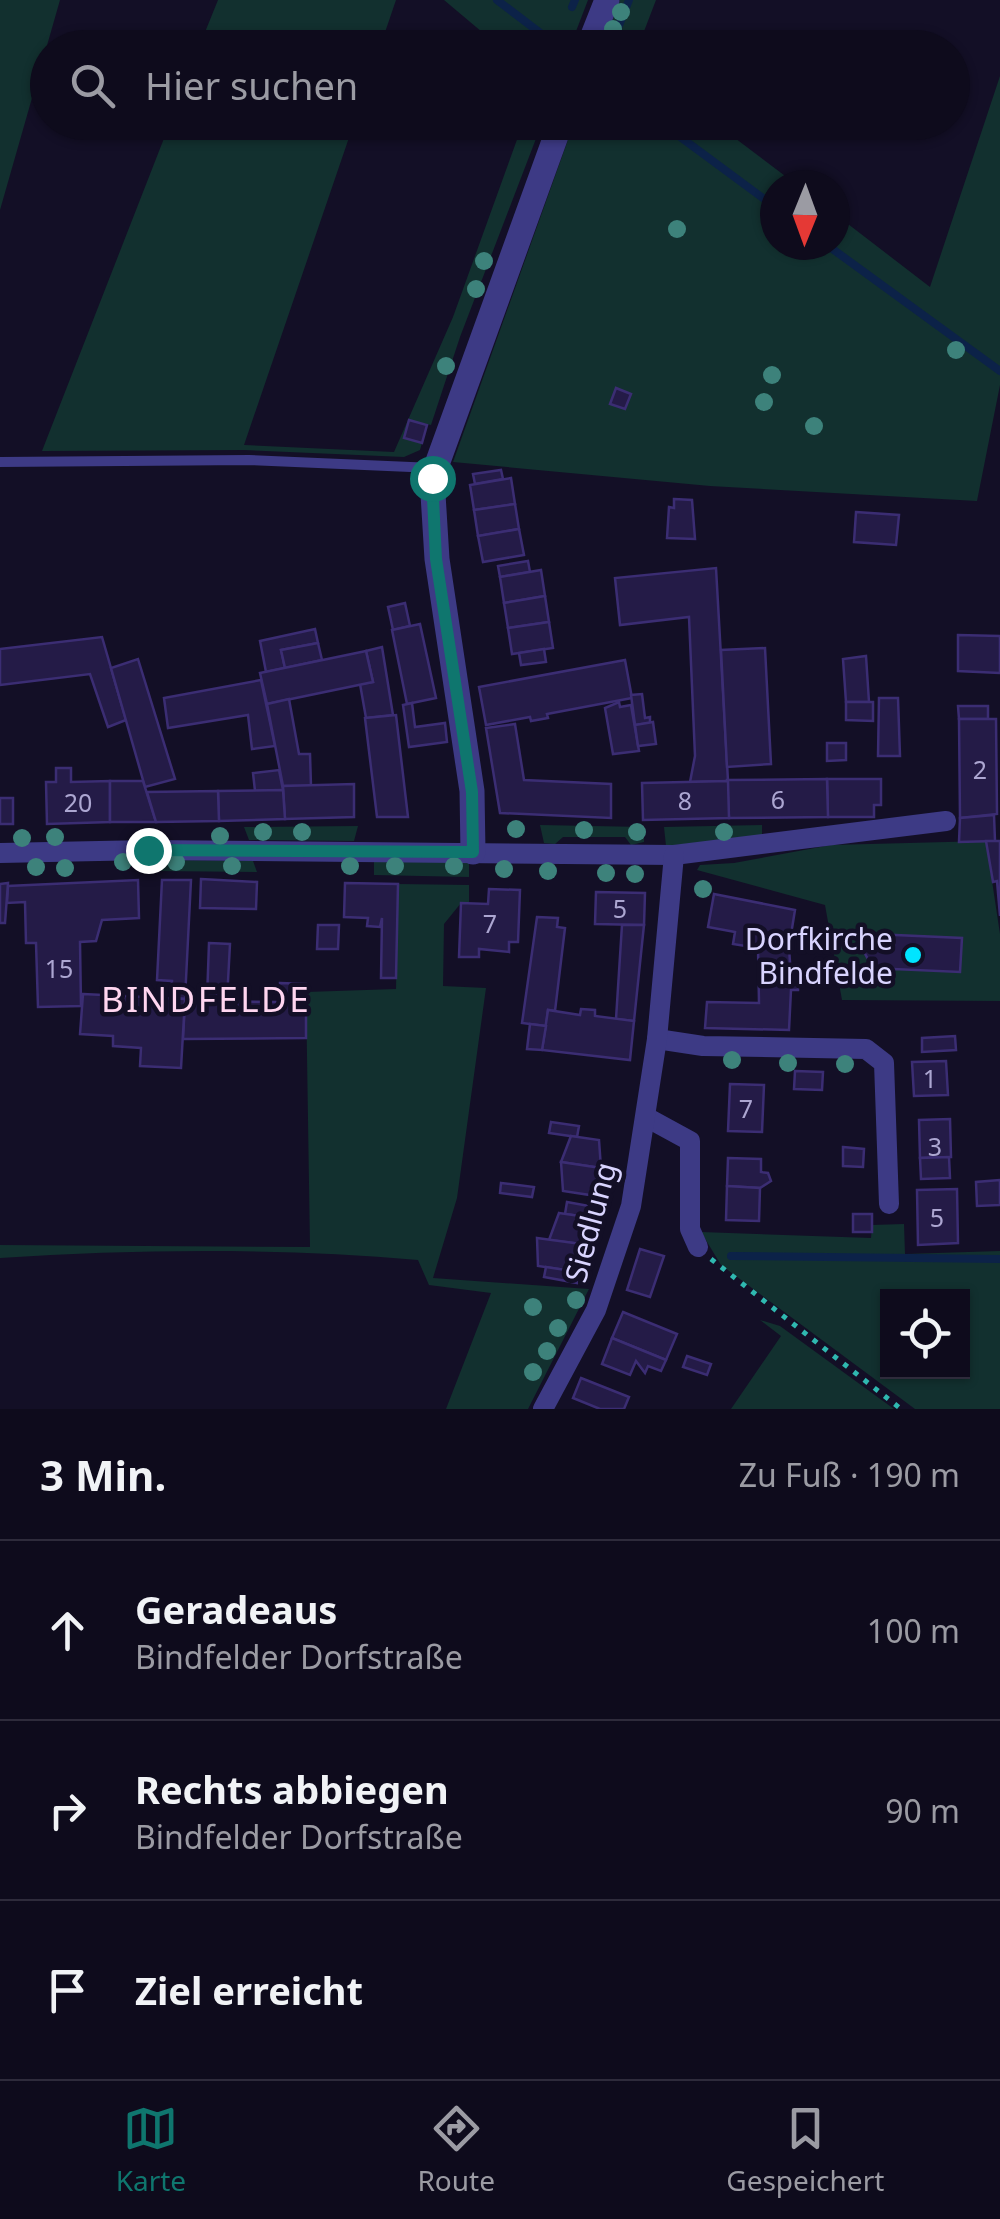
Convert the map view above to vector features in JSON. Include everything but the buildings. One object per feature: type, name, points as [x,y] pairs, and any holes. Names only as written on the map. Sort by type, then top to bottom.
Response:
[{"type":"street","points":[[595,30],[606,0]]},
{"type":"street","points":[[473,852],[472,792],[436,559],[433,473],[553,140]]},
{"type":"street","points":[[0,853],[674,855],[946,821]]},
{"type":"street","name":"Siedlung","points":[[544,1409],[596,1310],[617,1254],[646,1117],[674,855]]},
{"type":"street","points":[[657,1039],[702,1046],[866,1049],[884,1063],[888,1204]]},
{"type":"street","points":[[646,1117],[690,1141],[690,1229],[698,1247]]},
{"type":"lane","points":[[0,462],[249,460],[433,473]]},
{"type":"path","points":[[698,1247],[901,1409]]},
{"type":"green space","points":[[0,0],[60,0],[51,30],[30,30],[30,105],[0,210]]},
{"type":"green space","points":[[218,0],[396,0],[386,30],[206,30]]},
{"type":"green space","points":[[444,0],[588,0],[577,30],[480,30]]},
{"type":"green space","points":[[620,0],[656,0],[645,30],[609,30]]},
{"type":"green space","points":[[1000,76],[1000,385],[977,501],[710,486],[453,462],[568,140],[737,140],[777,170],[760,170],[760,260],[850,260],[850,226],[930,287]]},
{"type":"green space","points":[[163,140],[348,140],[244,445],[394,452],[453,317],[517,140],[535,140],[460,337],[431,425],[409,420],[422,443],[420,450],[404,457],[244,450],[42,451]]},
{"type":"green space","points":[[540,825],[644,827],[644,842],[631,845],[625,837],[563,837],[555,844],[544,843]]},
{"type":"green space","points":[[762,825],[762,836],[666,846],[664,827]]},
{"type":"green space","points":[[358,826],[354,841],[249,840],[244,827]]},
{"type":"green space","points":[[986,841],[1000,934],[1000,1001],[842,1000],[825,905],[697,870],[700,865],[734,863],[831,845]]},
{"type":"green space","points":[[163,860],[253,861],[257,872],[158,871]]},
{"type":"green space","points":[[374,861],[469,861],[469,877],[374,875]]},
{"type":"green space","points":[[398,884],[469,885],[469,903],[461,903],[444,924],[443,986],[486,988],[457,1198],[433,1278],[589,1289],[528,1409],[446,1409],[491,1293],[429,1285],[418,1260],[209,1251],[0,1258],[0,1245],[310,1247],[306,992],[396,989]]},
{"type":"green space","points":[[904,1224],[905,1254],[1000,1251],[1000,1409],[915,1409],[721,1265],[701,1232],[871,1238],[872,1225]]},
{"type":"green space","points":[[760,1320],[780,1326],[894,1409],[731,1409],[781,1336]]},
{"type":"waterway","points":[[497,0],[536,30]]},
{"type":"waterway","points":[[572,7],[575,0]]},
{"type":"waterway","points":[[617,30],[629,0]]},
{"type":"waterway","points":[[684,140],[760,196]]},
{"type":"waterway","points":[[848,260],[1000,371]]},
{"type":"waterway","points":[[731,1256],[1000,1259]]},
{"type":"place","name":"Dorfkirche Bindfelde","points":[[913,955]]},
{"type":"district","name":"BINDFELDE","points":[[206,998]]},
{"type":"route","points":[[148,850],[473,852],[472,792],[436,559],[432,478]]}]
